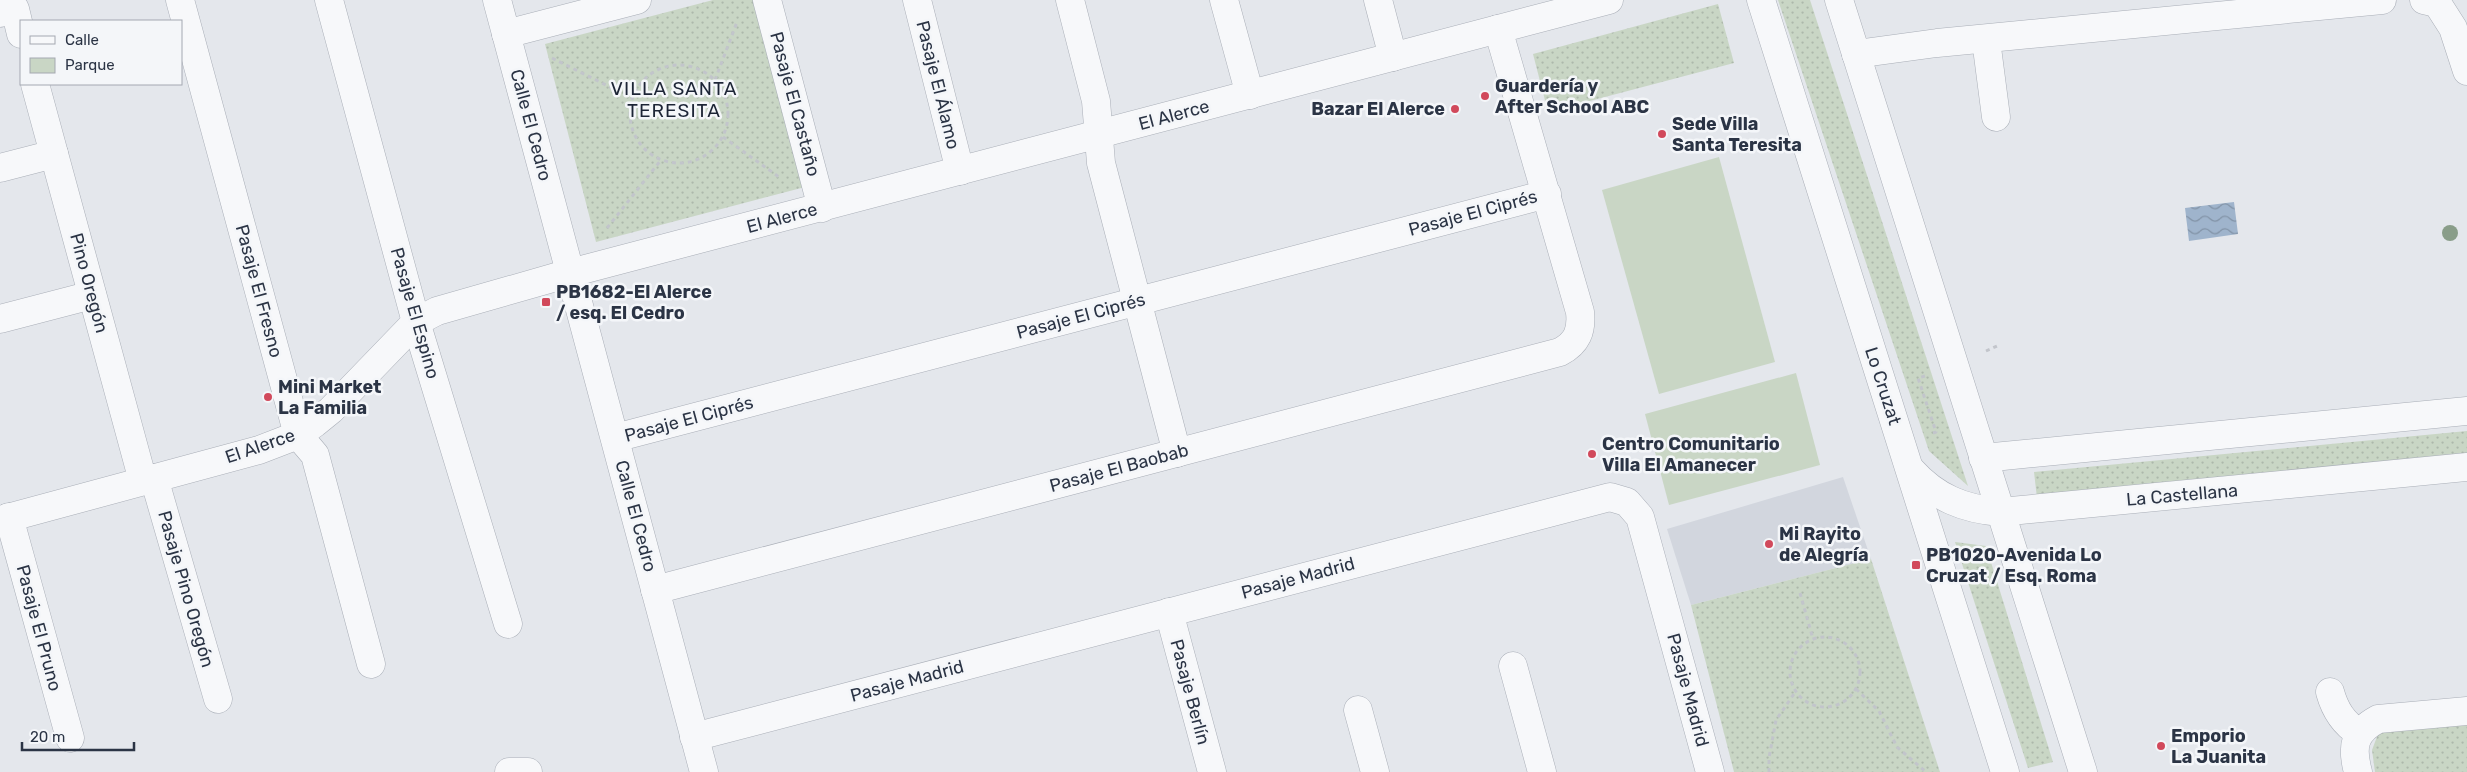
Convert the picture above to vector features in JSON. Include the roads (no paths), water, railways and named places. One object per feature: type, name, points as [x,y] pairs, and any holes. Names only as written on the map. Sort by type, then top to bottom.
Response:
[{"type":"street","name":"Pasaje El Fresno","points":[[180,0],[298,435],[315,456],[371,664]]},
{"type":"street","name":"Pasaje El Espino","points":[[329,0],[416,322],[508,624]]},
{"type":"street","name":"Calle El Cedro","points":[[497,0],[704,772]]},
{"type":"street","points":[[506,34],[637,0]]},
{"type":"street","name":"Pasaje El Castaño","points":[[767,0],[822,208]]},
{"type":"street","name":"Pasaje El Álamo","points":[[917,0],[960,171]]},
{"type":"street","points":[[1070,0],[1096,101],[1101,164],[1177,452]]},
{"type":"street","points":[[1224,0],[1250,95]]},
{"type":"street","points":[[1378,0],[1393,57]]},
{"type":"street","name":"El Alerce","points":[[5,518],[259,450],[298,435],[331,410],[416,322],[437,310],[570,273],[1498,29],[1536,9],[1609,0]]},
{"type":"street","name":"Lo Cruzat","points":[[1761,0],[2005,772]]},
{"type":"street","points":[[1839,0],[2083,772]]},
{"type":"street","points":[[1856,54],[1938,44],[2382,0]]},
{"type":"street","points":[[2424,0],[2437,3],[2453,28],[2467,70]]},
{"type":"street","points":[[1498,29],[1547,194]]},
{"type":"street","points":[[1986,40],[1996,117]]},
{"type":"street","name":"Pino Oregón","points":[[35,85],[92,295],[148,480]]},
{"type":"street","points":[[0,168],[54,154]]},
{"type":"street","name":"Pasaje El Ciprés","points":[[615,438],[1547,194]]},
{"type":"street","name":"Pasaje El Baobab","points":[[655,590],[1560,352],[1571,346],[1578,336],[1582,324],[1547,194]]},
{"type":"street","points":[[0,319],[92,295]]},
{"type":"street","points":[[1983,458],[2467,411]]},
{"type":"street","name":"La Castellana","points":[[1909,468],[1922,483],[1954,503],[1977,510],[2000,512],[2467,468]]},
{"type":"street","name":"Pasaje Pino Oregón","points":[[148,480],[218,699]]},
{"type":"street","name":"Pasaje Madrid","points":[[694,737],[1601,498],[1619,498],[1635,509],[1644,527],[1710,772]]},
{"type":"street","name":"Pasaje El Pruno","points":[[5,518],[70,738]]},
{"type":"street","name":"Pasaje Berlín","points":[[1169,612],[1212,772]]},
{"type":"street","points":[[1513,666],[1542,772]]},
{"type":"street","points":[[2330,692],[2334,706],[2342,719],[2359,733]]},
{"type":"street","points":[[1358,710],[1375,772]]},
{"type":"street","points":[[2358,772],[2354,752],[2359,733],[2367,725],[2378,719],[2467,710]]},
{"type":"street","points":[[509,772],[528,772]]},
{"type":"water","points":[[2234,202],[2238,234],[2189,241],[2185,208]]},
{"type":"place","name":"Guardería y After School ABC","points":[[1485,96]]},
{"type":"place","name":"Bazar El Alerce","points":[[1455,109]]},
{"type":"place","name":"Sede Villa Santa Teresita","points":[[1662,134]]},
{"type":"place","name":"PB1682-El Alerce / esq. El Cedro","points":[[546,302]]},
{"type":"place","name":"Mini Market La Familia","points":[[268,397]]},
{"type":"place","name":"Centro Comunitario Villa El Amanecer","points":[[1592,454]]},
{"type":"place","name":"Mi Rayito de Alegría","points":[[1769,544]]},
{"type":"place","name":"PB1020-Avenida Lo Cruzat / Esq. Roma","points":[[1916,565]]},
{"type":"place","name":"Emporio La Juanita","points":[[2161,746]]},
{"type":"district","name":"VILLA SANTA TERESITA","points":[[674,99]]}]
